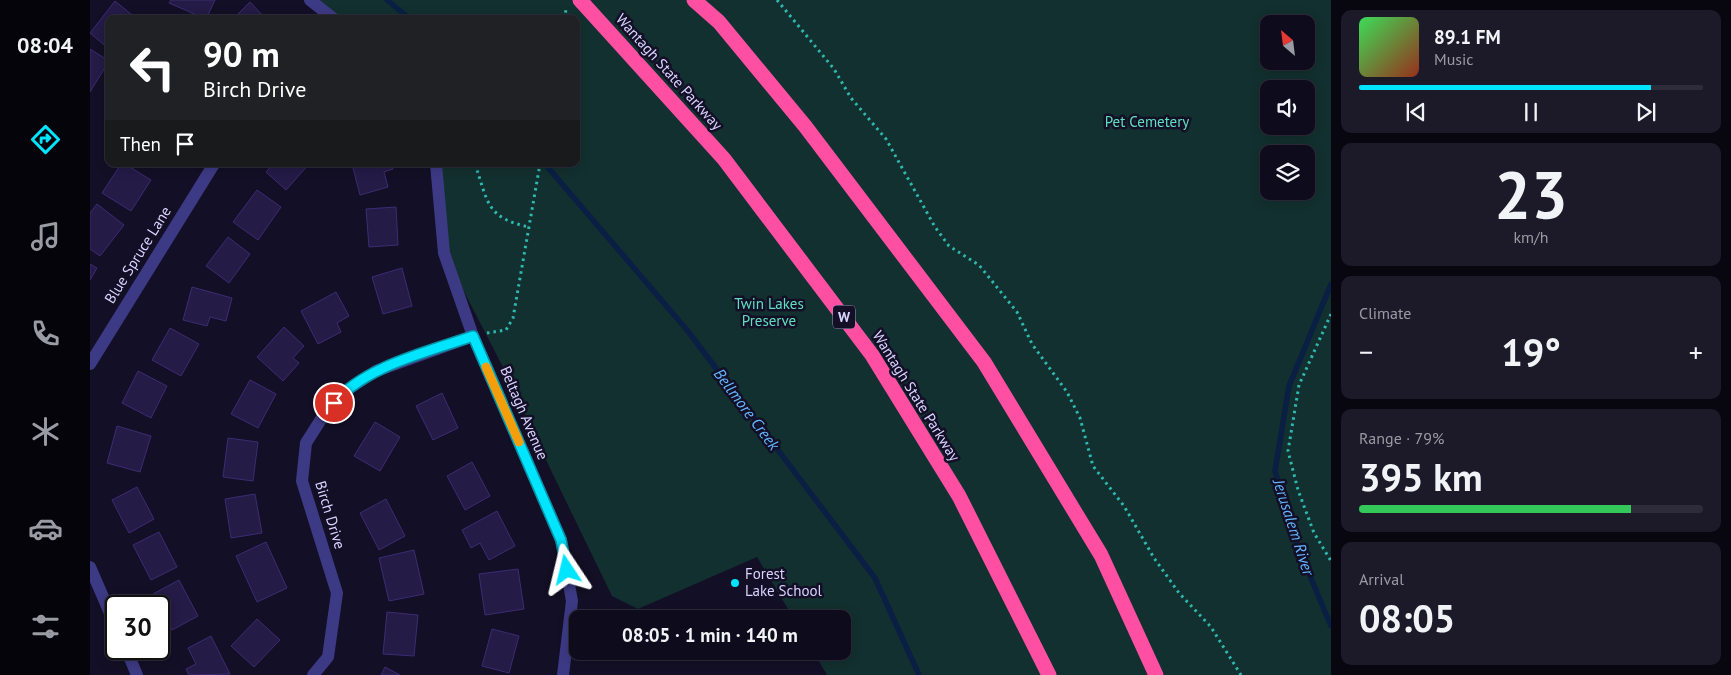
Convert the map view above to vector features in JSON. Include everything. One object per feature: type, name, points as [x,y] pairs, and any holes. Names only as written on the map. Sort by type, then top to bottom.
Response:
[{"type":"highway","name":"Wantagh State Parkway","points":[[580,0],[724,159],[872,355],[959,496],[1049,675]]},
{"type":"highway","points":[[694,0],[718,22],[805,126],[984,362],[1101,555],[1156,675]]},
{"type":"street","points":[[310,0],[329,15]]},
{"type":"street","name":"Blue Spruce Lane","points":[[90,364],[212,167]]},
{"type":"street","name":"Beltagh Avenue","points":[[436,167],[444,253],[473,336],[561,540],[572,601],[563,675]]},
{"type":"street","name":"Birch Drive","points":[[313,675],[328,657],[337,593],[302,481],[306,443],[325,413],[342,392],[376,371],[473,336]]},
{"type":"street","points":[[90,567],[105,602]]},
{"type":"street","points":[[131,660],[137,675]]},
{"type":"path","points":[[777,0],[834,68],[852,98],[886,139],[940,234],[949,246],[979,265],[1017,312],[1032,344],[1067,392],[1080,418],[1093,466],[1124,506],[1154,558],[1179,593],[1211,627],[1241,675]]},
{"type":"path","points":[[476,167],[487,198],[496,214],[508,222],[529,227]]},
{"type":"path","points":[[473,336],[506,330],[513,318],[539,167]]},
{"type":"path","points":[[1331,314],[1299,386],[1288,451],[1298,490],[1314,533],[1331,561]]},
{"type":"green space","name":"Twin Lakes Preserve","points":[[310,0],[1331,0],[1331,675],[827,675],[818,660],[851,660],[851,610],[789,610],[757,557],[638,609],[612,596],[527,421],[520,400],[444,253],[436,167],[580,167],[580,15],[329,15]]},
{"type":"building","points":[[171,0],[215,0],[208,15],[197,15],[169,3]]},
{"type":"building","points":[[115,1],[132,15],[105,15],[105,46],[90,33]]},
{"type":"building","points":[[250,2],[262,15],[237,15]]},
{"type":"building","points":[[90,49],[105,58],[105,68],[90,92]]},
{"type":"building","points":[[119,167],[130,167],[151,180],[131,211],[102,193]]},
{"type":"building","points":[[270,167],[306,167],[286,190],[266,172]]},
{"type":"building","points":[[353,167],[393,167],[393,169],[384,172],[388,187],[360,195]]},
{"type":"building","points":[[257,190],[281,207],[258,240],[233,222]]},
{"type":"building","points":[[97,204],[124,225],[100,256],[90,249],[90,213]]},
{"type":"building","points":[[396,207],[398,245],[369,247],[366,209]]},
{"type":"building","points":[[228,237],[250,254],[229,283],[206,266]]},
{"type":"building","points":[[90,264],[97,268],[90,280]]},
{"type":"building","points":[[402,268],[412,306],[383,314],[372,277]]},
{"type":"building","points":[[192,287],[232,298],[226,321],[210,317],[207,326],[183,320]]},
{"type":"building","points":[[336,292],[349,316],[337,323],[341,332],[318,344],[301,311]]},
{"type":"building","points":[[284,327],[304,346],[293,358],[299,363],[283,381],[257,357]]},
{"type":"building","points":[[170,328],[199,344],[181,376],[152,360]]},
{"type":"building","points":[[138,371],[167,386],[151,418],[122,403]]},
{"type":"building","points":[[250,380],[276,394],[258,428],[231,414]]},
{"type":"building","points":[[442,393],[458,428],[433,440],[416,406]]},
{"type":"building","points":[[375,422],[400,437],[380,471],[354,456]]},
{"type":"building","points":[[117,426],[151,436],[140,472],[107,463]]},
{"type":"building","points":[[228,438],[258,442],[253,481],[223,477]]},
{"type":"building","points":[[472,462],[490,496],[465,510],[447,476]]},
{"type":"building","points":[[137,487],[154,519],[129,533],[112,500]]},
{"type":"building","points":[[255,494],[262,533],[231,538],[225,499]]},
{"type":"building","points":[[386,499],[405,536],[379,550],[360,513]]},
{"type":"building","points":[[497,511],[515,546],[489,560],[480,543],[471,548],[462,530]]},
{"type":"building","points":[[159,532],[177,567],[151,580],[133,545]]},
{"type":"building","points":[[266,542],[287,588],[257,602],[236,556]]},
{"type":"building","points":[[414,550],[424,594],[389,601],[379,558]]},
{"type":"building","points":[[518,569],[524,609],[485,615],[479,574]]},
{"type":"building","points":[[179,580],[198,616],[172,630],[170,626],[170,595],[153,594]]},
{"type":"building","points":[[387,612],[418,615],[414,656],[383,654]]},
{"type":"building","points":[[257,619],[280,640],[254,667],[231,646]]},
{"type":"building","points":[[492,629],[519,636],[509,673],[482,666]]},
{"type":"building","points":[[211,636],[230,674],[189,675],[186,669],[196,664],[188,648]]},
{"type":"building","points":[[385,667],[400,675],[381,675]]},
{"type":"waterway","name":"Bellmore Creek","points":[[387,0],[405,15]]},
{"type":"waterway","name":"Bellmore Creek","points":[[548,167],[687,330],[875,578],[919,675]]},
{"type":"waterway","name":"Jerusalem River","points":[[1331,284],[1289,386],[1275,471],[1297,545],[1331,626]]},
{"type":"slow traffic","points":[[486,367],[519,442]]},
{"type":"place","name":"Forest Lake School","points":[[735,583]]},
{"type":"route","points":[[334,403],[342,392],[376,371],[473,336],[561,540],[567,570]]},
{"type":"park label","name":"Pet Cemetery","points":[[1147,122]]}]
